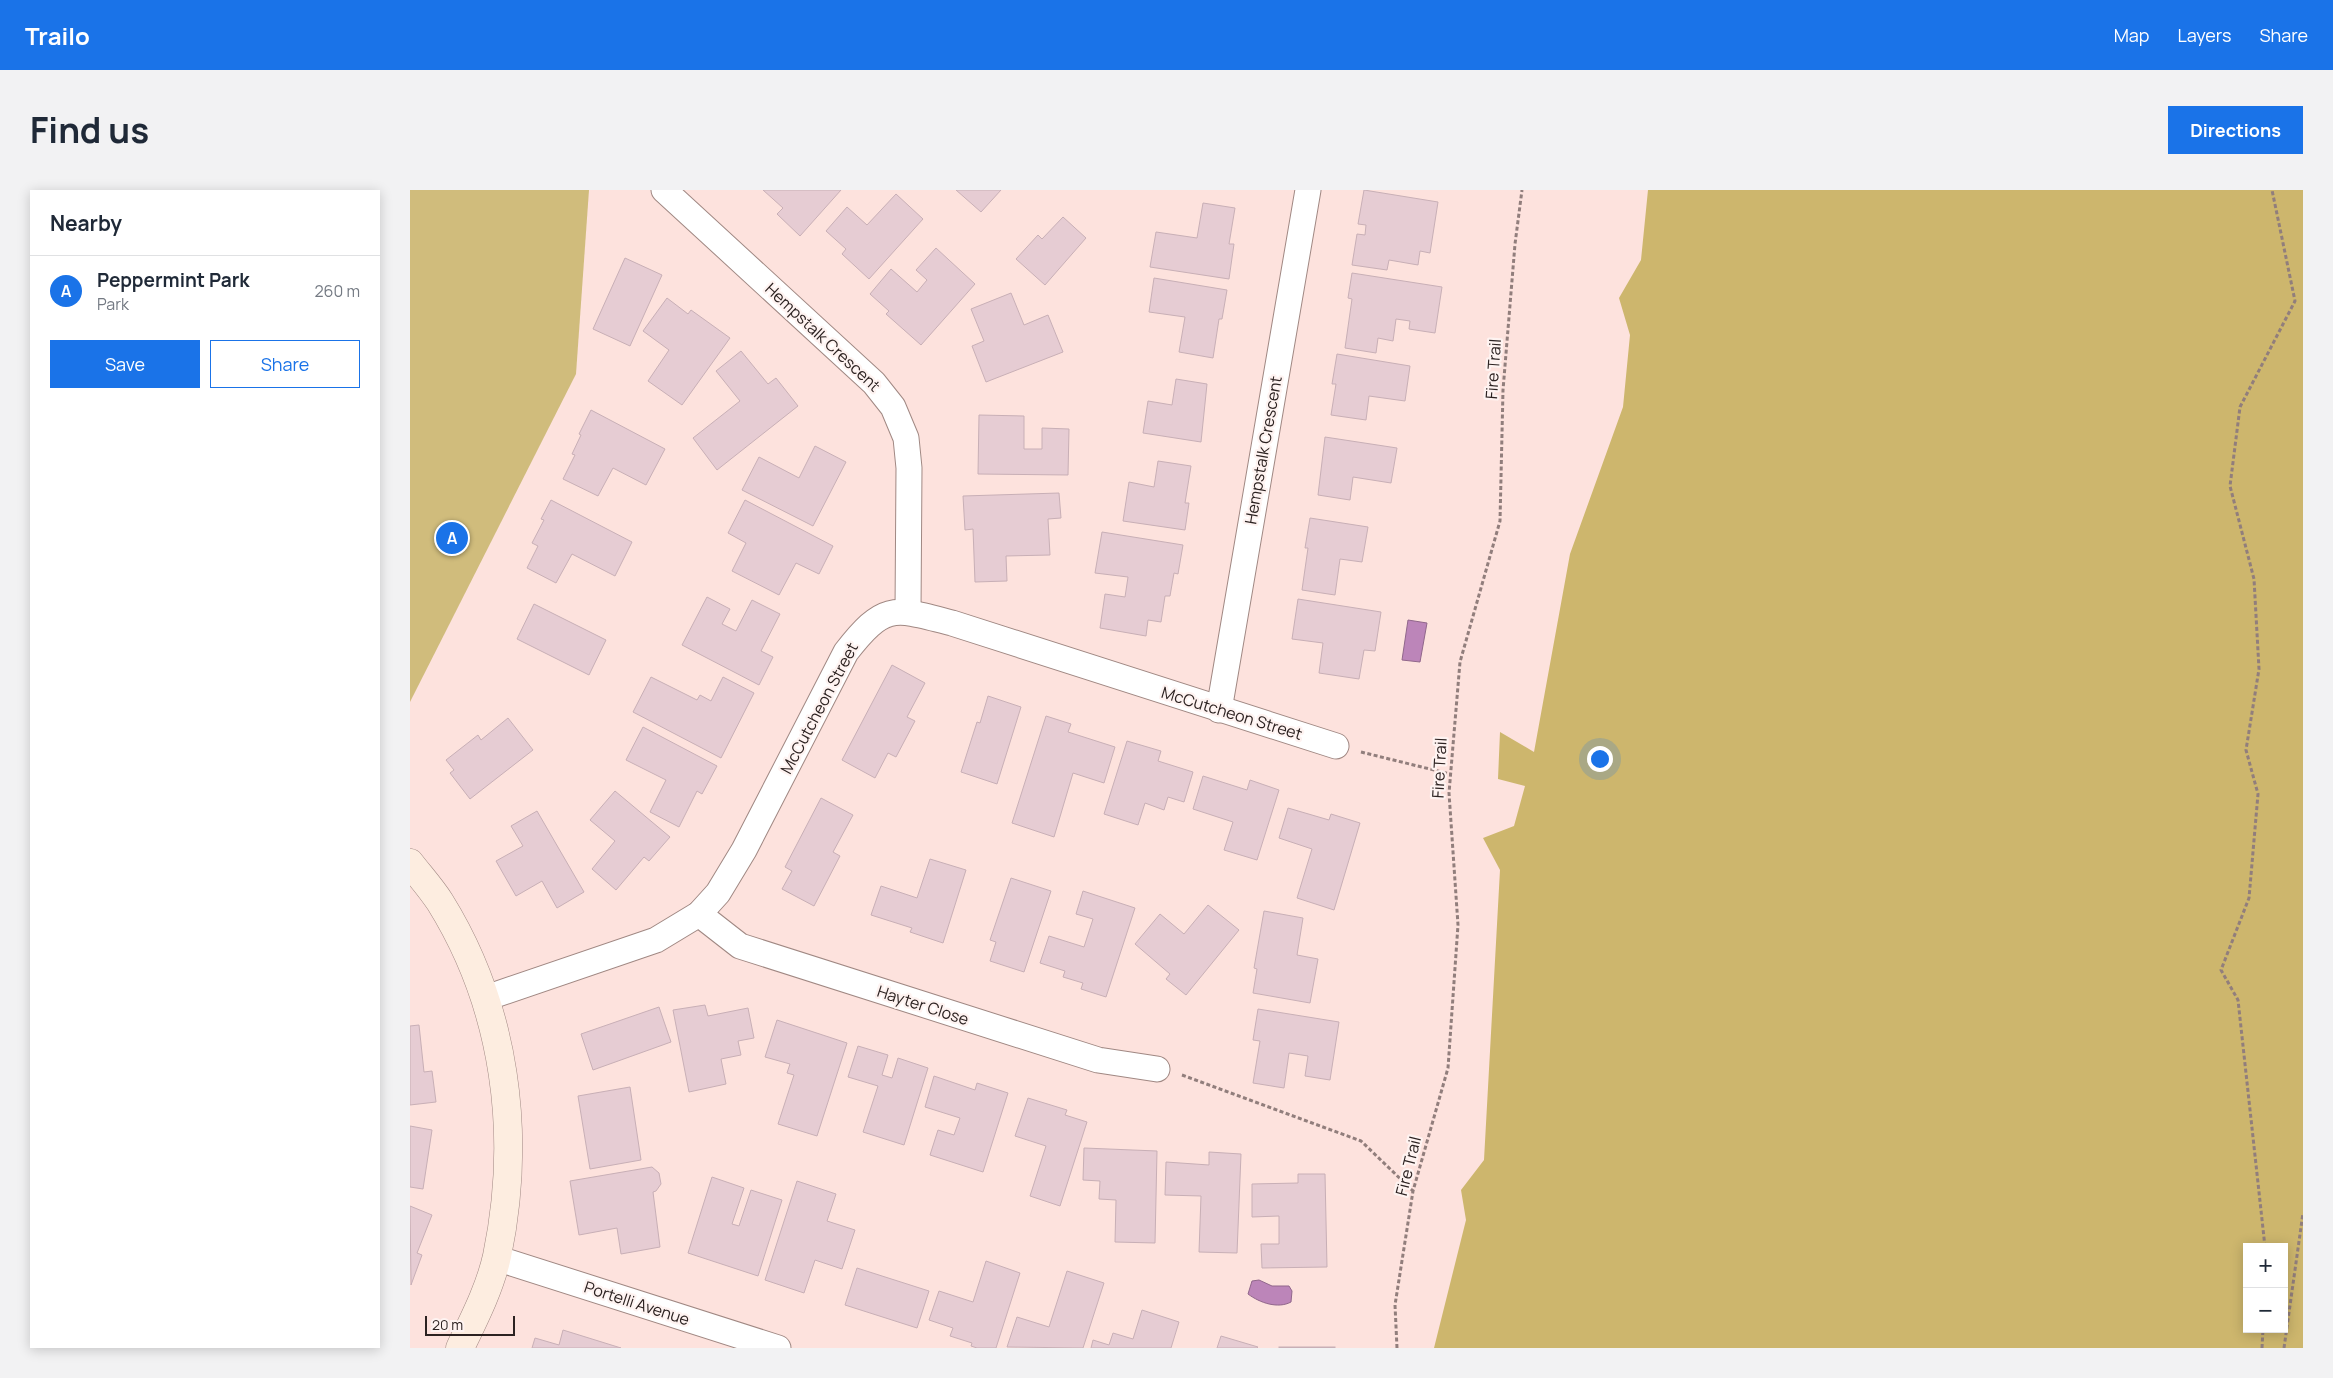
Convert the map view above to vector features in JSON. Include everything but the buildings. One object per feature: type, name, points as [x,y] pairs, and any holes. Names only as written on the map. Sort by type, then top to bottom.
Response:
[{"type":"street","name":"Hempstalk Crescent","points":[[664,190],[874,383],[893,407],[906,438],[909,468],[908,612]]},
{"type":"street","name":"Hempstalk Crescent","points":[[1219,710],[1308,190]]},
{"type":"street","name":"McCutcheon Street","points":[[486,998],[656,940],[699,914],[718,893],[744,850],[846,652],[865,627],[886,614],[908,612],[952,623],[1336,746]]},
{"type":"street","points":[[410,863],[439,901],[464,946],[486,998],[498,1044],[508,1101],[507,1193],[496,1258],[479,1308],[460,1348]]},
{"type":"street","name":"Hayter Close","points":[[699,914],[740,946],[1098,1060],[1158,1069]]},
{"type":"street","name":"Portelli Avenue","points":[[496,1258],[778,1348]]},
{"type":"path","name":"Fire Trail","points":[[1397,1348],[1395,1305],[1413,1191],[1448,1068],[1458,925],[1449,794],[1450,774],[1460,662],[1500,521],[1503,390],[1515,244],[1522,190]]},
{"type":"path","points":[[2265,1243],[2238,1000],[2222,970],[2249,898],[2258,794],[2246,750],[2259,669],[2254,579],[2230,486],[2240,407],[2294,302],[2272,190]]},
{"type":"path","points":[[1336,746],[1450,774]]},
{"type":"path","points":[[1158,1069],[1190,1077],[1361,1140],[1413,1191]]},
{"type":"path","points":[[2284,1348],[2303,1213]]},
{"type":"path","points":[[2262,1348],[2263,1333]]},
{"type":"shaded area","points":[[410,190],[589,190],[576,374],[410,702]]},
{"type":"shaded area","points":[[1648,190],[2303,190],[2303,1348],[1434,1348],[1466,1220],[1461,1190],[1484,1160],[1500,870],[1483,838],[1514,826],[1525,786],[1498,779],[1500,732],[1534,752],[1570,554],[1623,407],[1630,335],[1619,298],[1641,260]]},
{"type":"shaded area","points":[[1408,620],[1427,623],[1420,662],[1402,660]]},
{"type":"shaded area","points":[[1259,1280],[1272,1286],[1289,1286],[1292,1291],[1291,1302],[1280,1305],[1269,1304],[1248,1294],[1252,1281]]},
{"type":"place","name":"Peppermint Park","points":[[452,538]]}]
